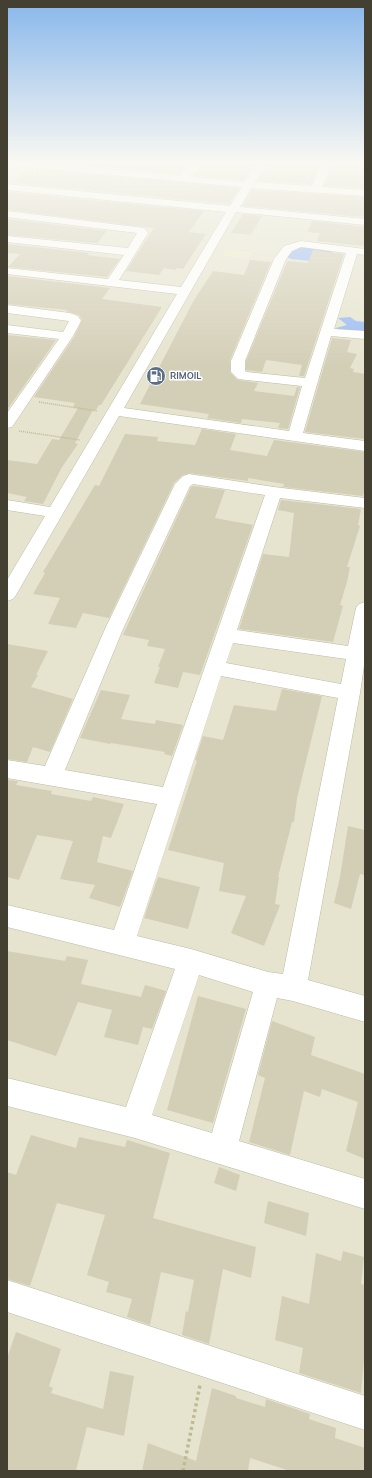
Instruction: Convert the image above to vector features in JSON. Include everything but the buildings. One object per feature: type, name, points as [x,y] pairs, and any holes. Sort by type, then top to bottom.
[{"type":"street","points":[[111,283],[143,233],[140,230]]},
{"type":"street","points":[[8,589],[115,413],[221,230]]},
{"type":"street","points":[[7,239],[131,252]]},
{"type":"street","points":[[295,436],[310,383],[327,332],[359,252],[301,244],[292,245],[286,249],[238,362],[238,372],[242,376],[310,383]]},
{"type":"street","points":[[7,271],[185,292]]},
{"type":"street","points":[[7,325],[13,310],[74,319],[76,321],[24,400],[11,427]]},
{"type":"street","points":[[7,329],[67,336]]},
{"type":"street","points":[[327,332],[365,335]]},
{"type":"street","points":[[115,413],[365,446]]},
{"type":"street","points":[[52,776],[114,629],[183,484],[189,479],[196,479],[274,492],[365,503]]},
{"type":"street","points":[[122,944],[169,797],[215,668],[274,492]]},
{"type":"street","points":[[7,506],[55,514]]},
{"type":"street","points":[[222,1151],[281,986],[350,693],[365,608]]},
{"type":"street","points":[[226,634],[356,654]]},
{"type":"street","points":[[215,668],[350,693]]},
{"type":"street","points":[[7,769],[169,797]]},
{"type":"street","points":[[7,916],[191,961],[365,1010]]},
{"type":"street","points":[[135,1124],[191,961]]},
{"type":"street","points":[[7,1092],[135,1124],[365,1194]]},
{"type":"street","points":[[7,1296],[365,1413]]},
{"type":"path","points":[[24,400],[115,413]]},
{"type":"path","points":[[11,427],[97,442]]},
{"type":"path","points":[[183,1471],[205,1361]]},
{"type":"shaded area","points":[[7,230],[365,230],[365,1471],[7,1471]]},
{"type":"shaded area","points":[[225,249],[252,252],[249,259],[222,256],[223,254],[229,254],[223,253]]},
{"type":"water","points":[[312,246],[333,253],[330,263],[291,259],[283,255],[294,247]]},
{"type":"water","points":[[350,317],[356,321],[365,322],[365,334],[339,331],[336,328],[347,325],[338,318]]},
{"type":"place","name":"RIMOIL","points":[[156,376]]}]
